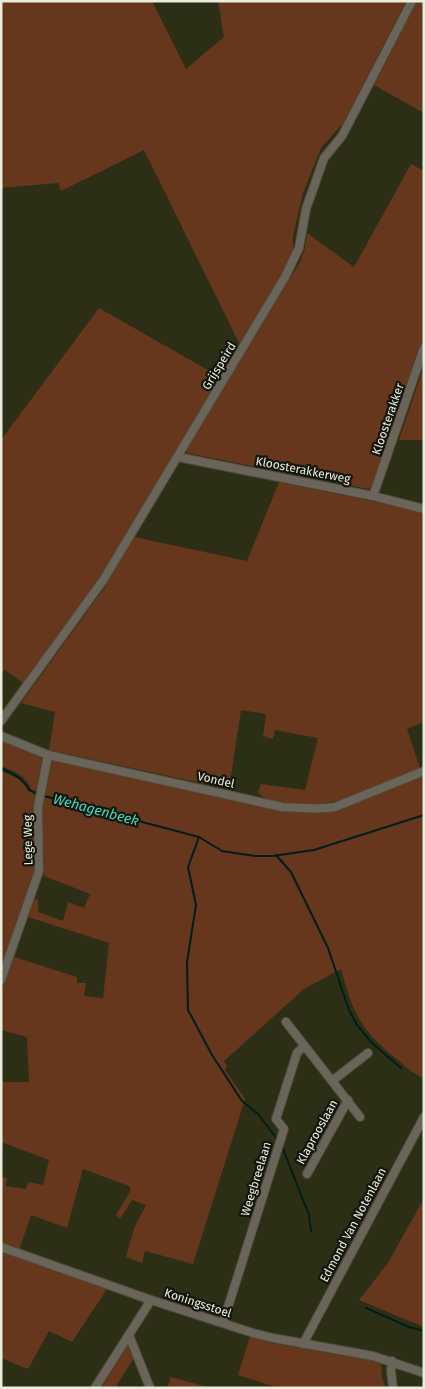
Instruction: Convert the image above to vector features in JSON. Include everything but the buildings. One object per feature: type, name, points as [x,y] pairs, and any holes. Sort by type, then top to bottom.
[{"type":"street","name":"Grijspeird","points":[[1,721],[104,579],[294,261],[299,248],[306,209],[324,158],[342,136],[412,1]]},
{"type":"street","name":"Kloosterakker","points":[[373,496],[424,348]]},
{"type":"street","name":"Kloosterakkerweg","points":[[178,457],[373,496],[424,509]]},
{"type":"street","name":"Vondel","points":[[1,736],[48,755],[282,806],[321,809],[334,807],[424,771]]},
{"type":"street","name":"Lege Weg","points":[[1,980],[40,871],[38,807],[48,755]]},
{"type":"street","name":"Klaprooslaan","points":[[286,1022],[360,1117]]},
{"type":"street","name":"Weegbreelaan","points":[[223,1323],[284,1129],[276,1120],[296,1053],[304,1046]]},
{"type":"street","name":"Klaprooslaan","points":[[332,1081],[368,1053]]},
{"type":"street","name":"Klaprooslaan","points":[[307,1174],[348,1100]]},
{"type":"street","name":"Edmond Van Notenlaan","points":[[303,1344],[424,1117]]},
{"type":"street","name":"Koningsstoel","points":[[1,1247],[151,1300],[273,1338],[356,1352],[392,1361],[424,1373]]},
{"type":"street","points":[[95,1388],[151,1300]]},
{"type":"street","points":[[129,1335],[150,1388]]},
{"type":"street","points":[[392,1361],[393,1388]]},
{"type":"shaded area","points":[[1,1],[152,1],[186,69],[224,37],[218,1],[406,1],[344,122],[321,148],[303,193],[293,236],[293,253],[240,345],[144,150],[61,191],[58,183],[1,188]]},
{"type":"shaded area","points":[[417,1],[424,1],[424,113],[374,85]]},
{"type":"shaded area","points":[[411,164],[424,171],[424,361],[417,360],[375,485],[368,489],[187,453],[187,447],[300,262],[305,248],[307,233],[354,267]]},
{"type":"shaded area","points":[[99,308],[220,377],[102,574],[26,685],[5,670],[1,673],[1,440]]},
{"type":"shaded area","points":[[424,366],[424,440],[399,440]]},
{"type":"shaded area","points":[[279,482],[424,512],[424,722],[407,729],[420,768],[369,790],[336,801],[301,804],[268,800],[258,792],[261,784],[305,790],[318,738],[275,730],[273,739],[263,736],[266,714],[241,710],[229,789],[49,750],[55,712],[21,703],[105,587],[134,537],[247,561]]},
{"type":"shaded area","points":[[1,740],[40,755],[43,763],[36,791],[32,790],[27,781],[20,775],[1,766]]},
{"type":"shaded area","points":[[51,758],[308,812],[338,809],[382,793],[424,774],[424,1078],[405,1066],[367,1031],[355,1010],[341,969],[304,989],[224,1061],[227,1067],[225,1070],[245,1099],[193,1264],[145,1251],[142,1263],[126,1257],[134,1228],[146,1205],[132,1200],[120,1219],[116,1215],[131,1190],[129,1186],[83,1169],[67,1228],[31,1215],[19,1250],[1,1243],[1,1177],[7,1178],[6,1186],[26,1189],[28,1182],[43,1185],[49,1160],[1,1142],[1,1082],[29,1082],[27,1037],[1,1030],[1,991],[14,957],[77,977],[77,983],[86,983],[84,996],[103,998],[109,943],[28,917],[32,902],[38,898],[38,912],[63,921],[68,902],[84,908],[90,894],[44,876],[42,797]]},
{"type":"shaded area","points":[[1,771],[21,780],[35,796],[36,862],[34,877],[1,970]]},
{"type":"shaded area","points":[[424,1198],[424,1327],[359,1300],[388,1263]]},
{"type":"shaded area","points":[[1,1250],[107,1289],[72,1342],[49,1331],[28,1369],[1,1358]]},
{"type":"shaded area","points":[[250,1336],[271,1343],[381,1362],[382,1378],[386,1388],[279,1388],[238,1375]]},
{"type":"shaded area","points":[[130,1342],[135,1356],[115,1388],[101,1388]]},
{"type":"shaded area","points":[[171,1377],[211,1388],[167,1388]]},
{"type":"waterway","name":"Wehagenbeek","points":[[1,768],[14,774],[21,779],[29,790],[39,794]]},
{"type":"waterway","points":[[44,796],[199,837],[222,851],[255,856],[273,856],[314,850],[424,815]]},
{"type":"waterway","points":[[199,837],[188,867],[196,905],[187,962],[188,1010],[212,1055],[242,1101],[258,1114],[277,1139]]},
{"type":"waterway","points":[[276,855],[291,872],[328,948],[349,1010],[357,1025],[372,1043],[401,1068]]},
{"type":"waterway","points":[[283,1149],[309,1215],[311,1231]]},
{"type":"waterway","points":[[366,1308],[409,1327],[424,1331]]}]
